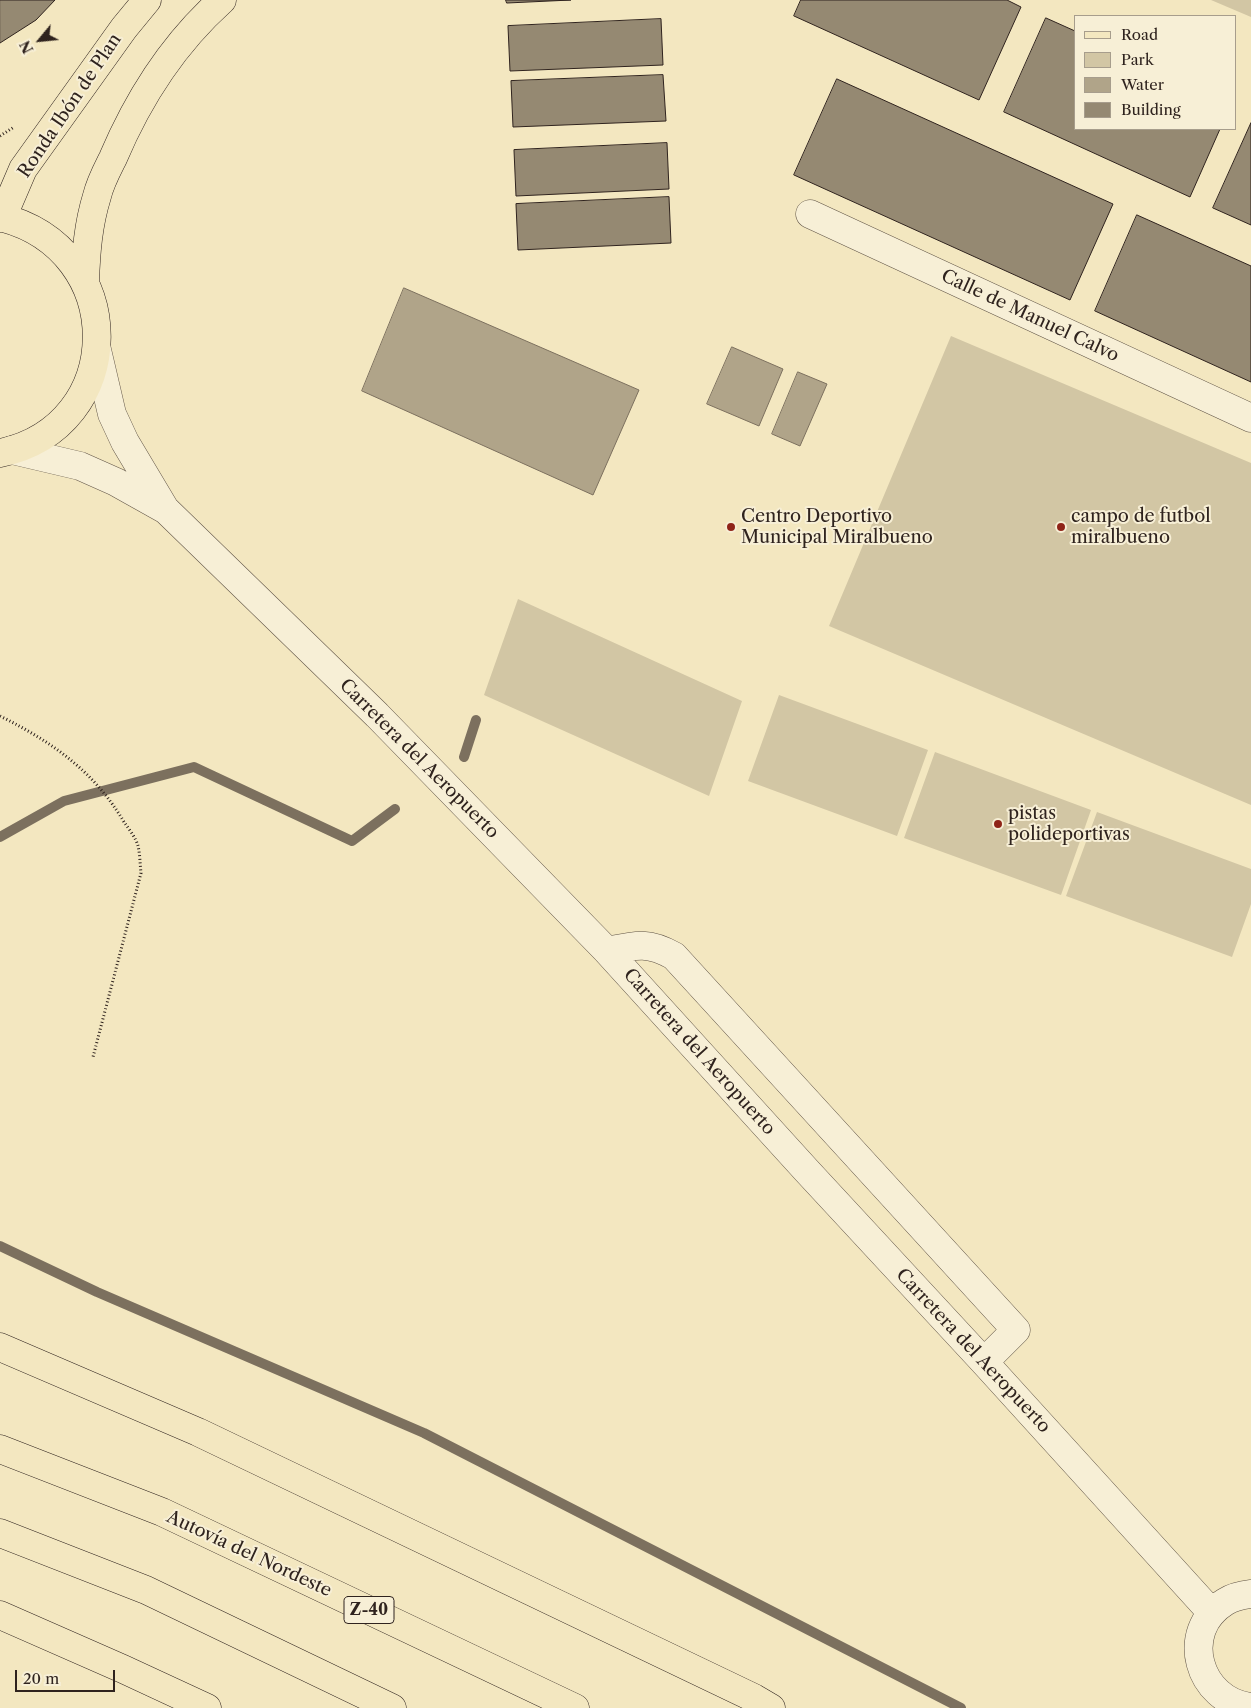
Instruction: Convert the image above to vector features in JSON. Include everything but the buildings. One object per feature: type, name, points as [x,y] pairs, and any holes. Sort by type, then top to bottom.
[{"type":"main road","name":"Ronda Ibón de Plan","points":[[1,218],[23,169],[124,28],[147,0]]},
{"type":"main road","points":[[85,282],[87,238],[97,195],[120,140],[156,75],[204,16],[222,0]]},
{"type":"main road","name":"Carretera del Aeropuerto","points":[[1,218],[28,226],[51,240],[70,260],[85,282],[92,298],[97,332],[97,350],[90,377],[78,402],[60,423],[38,439],[6,452]]},
{"type":"main road","points":[[0,1347],[198,1432],[771,1708]]},
{"type":"main road","name":"Autovía del Nordeste","points":[[0,1449],[162,1512],[575,1708]]},
{"type":"main road","points":[[0,1534],[146,1590],[392,1708]]},
{"type":"main road","points":[[0,1615],[207,1708]]},
{"type":"street","name":"Calle de Manuel Calvo","points":[[810,214],[1251,418]]},
{"type":"street","name":"Carretera del Aeropuerto","points":[[97,350],[112,414],[125,442],[166,510],[403,741],[607,951],[1212,1614]]},
{"type":"street","name":"Carretera del Aeropuerto","points":[[6,452],[80,466],[116,482],[166,510]]},
{"type":"street","points":[[607,951],[646,945],[661,948],[674,956],[1016,1330],[984,1362]]},
{"type":"street","points":[[1251,1594],[1227,1601],[1212,1614],[1200,1637],[1199,1651],[1200,1666],[1216,1692],[1228,1701],[1251,1708]]},
{"type":"path","points":[[0,716],[33,733],[61,752],[90,776],[113,803],[138,844],[141,872],[93,1057]]},
{"type":"green space","points":[[1211,0],[1251,0],[1251,17]]},
{"type":"green space","points":[[951,336],[1251,463],[1251,805],[829,626]]},
{"type":"green space","points":[[518,599],[742,701],[709,796],[484,695]]},
{"type":"green space","points":[[779,695],[928,750],[897,836],[748,781]]},
{"type":"green space","name":"pistas polideportivas","points":[[935,752],[1091,810],[1061,895],[904,838]]},
{"type":"green space","points":[[1097,812],[1251,869],[1251,904],[1232,957],[1066,896]]},
{"type":"water","points":[[404,288],[639,390],[593,495],[362,391]]},
{"type":"water","points":[[732,347],[783,369],[759,426],[707,404]]},
{"type":"water","points":[[798,372],[827,384],[800,446],[772,434]]},
{"type":"waterway","points":[[464,757],[476,720]]},
{"type":"waterway","points":[[0,837],[64,801],[194,767],[352,841],[395,809]]},
{"type":"waterway","points":[[0,1246],[97,1292],[424,1433],[961,1708]]},
{"type":"place","name":"Centro Deportivo Municipal Miralbueno","points":[[731,527]]},
{"type":"place","name":"campo de futbol miralbueno","points":[[1061,527]]},
{"type":"place","name":"pistas polideportivas","points":[[998,824]]}]
